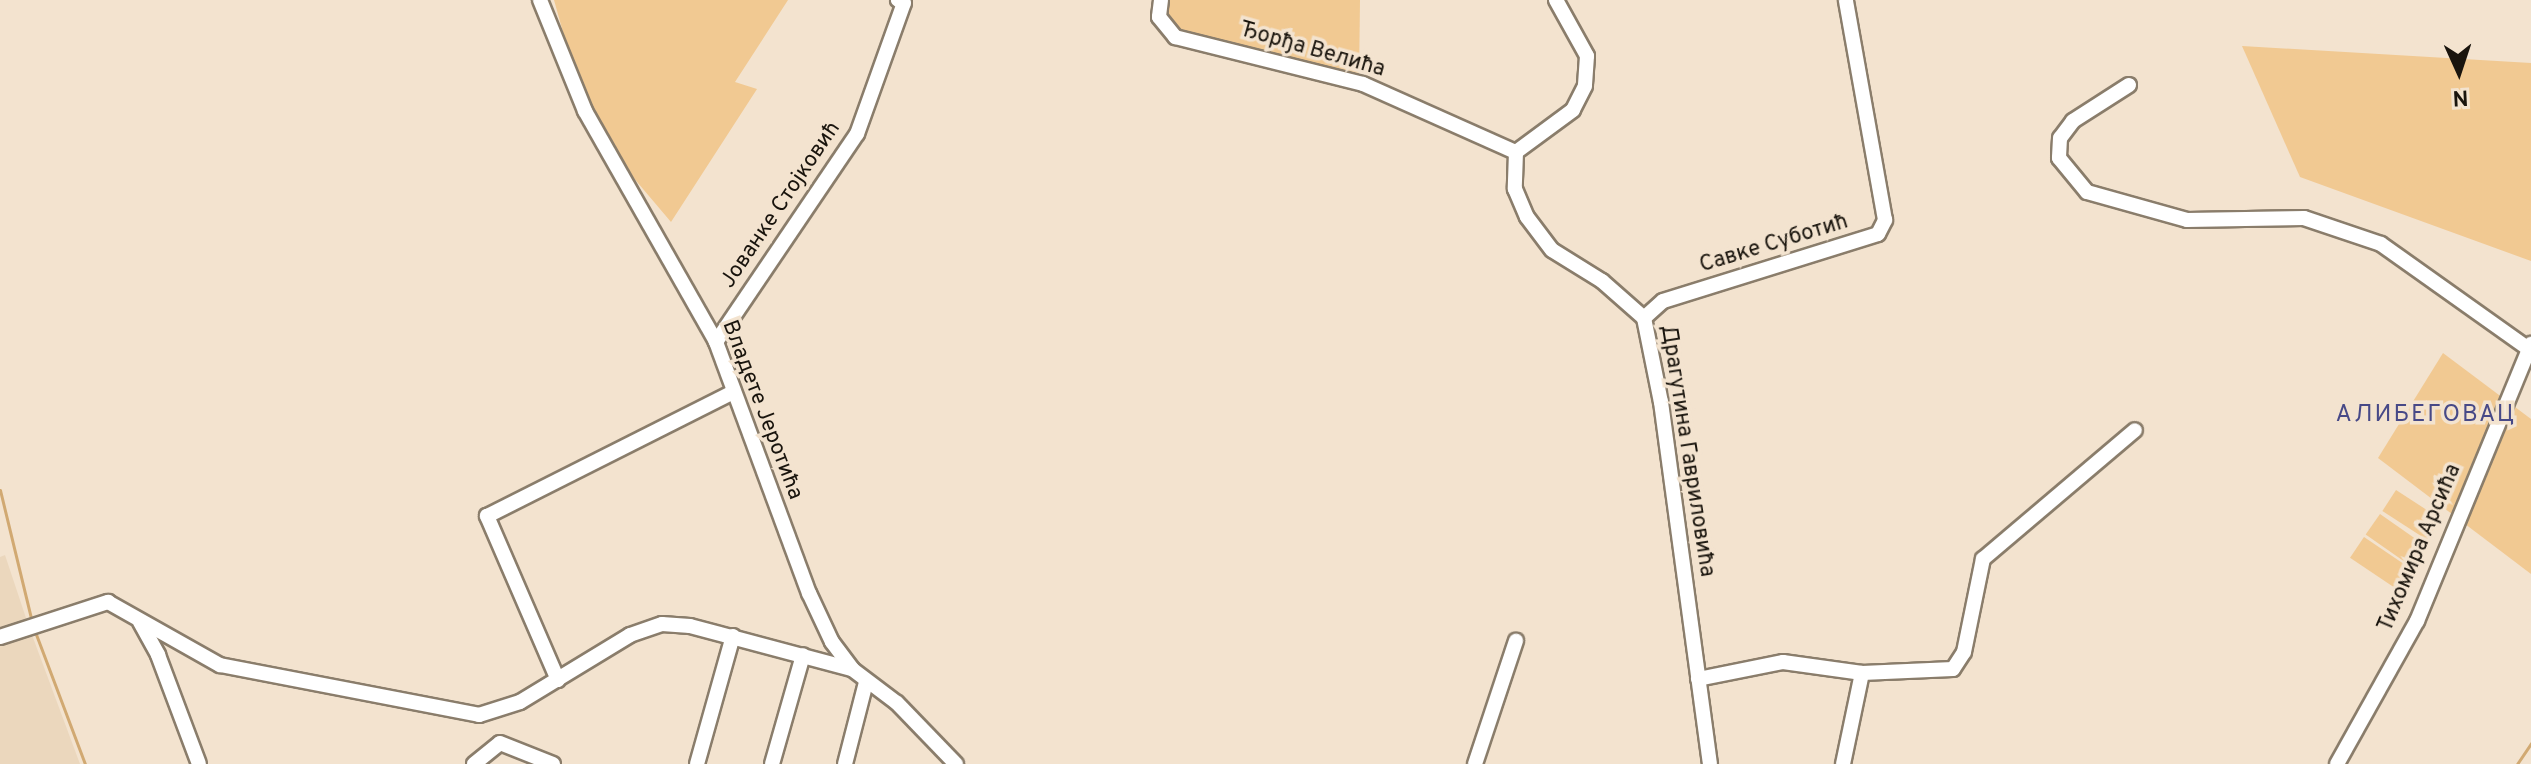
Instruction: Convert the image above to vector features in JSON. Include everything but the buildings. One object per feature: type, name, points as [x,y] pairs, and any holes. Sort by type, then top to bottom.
[{"type":"street","name":"Владете Јеротића","points":[[540,0],[585,111],[716,342],[809,593],[832,642],[852,669],[897,703],[956,764]]},
{"type":"street","name":"Јованке Стојковић","points":[[716,342],[857,134],[904,3],[898,0]]},
{"type":"street","name":"Ђорђа Велића","points":[[1161,0],[1159,17],[1175,37],[1363,84],[1516,152]]},
{"type":"street","points":[[1516,152],[1573,110],[1585,86],[1587,56],[1556,0]]},
{"type":"street","name":"Савке Суботић","points":[[1644,318],[1663,301],[1878,234],[1885,220],[1846,0]]},
{"type":"street","points":[[2129,85],[2073,121],[2060,138],[2059,158],[2087,192],[2187,220],[2304,218],[2381,244],[2530,346]]},
{"type":"street","name":"Драгутина Гавриловића","points":[[1516,152],[1515,189],[1527,217],[1552,250],[1602,281],[1644,318],[1661,402],[1710,764]]},
{"type":"street","name":"Тихомира Арсића","points":[[2337,764],[2417,621],[2530,346]]},
{"type":"street","points":[[558,680],[487,516],[734,392]]},
{"type":"street","points":[[1698,679],[1783,662],[1862,673],[1953,669],[1964,652],[1983,559],[2135,430]]},
{"type":"street","points":[[0,637],[102,602],[114,603],[188,651],[246,673],[462,713],[506,709],[630,635],[662,624],[733,636],[852,669]]},
{"type":"street","points":[[138,618],[158,655],[199,764]]},
{"type":"street","points":[[697,764],[733,636]]},
{"type":"street","points":[[1475,764],[1516,641]]},
{"type":"street","points":[[772,764],[803,655]]},
{"type":"street","points":[[1843,764],[1862,673]]},
{"type":"street","points":[[845,764],[866,682]]},
{"type":"street","points":[[474,764],[500,743],[553,764]]},
{"type":"shaded area","points":[[554,0],[788,0],[735,82],[757,89],[671,222],[610,150],[570,57]]},
{"type":"shaded area","points":[[1161,0],[1360,0],[1359,80],[1158,32]]},
{"type":"shaded area","points":[[2242,46],[2531,63],[2531,261],[2300,177]]},
{"type":"shaded area","points":[[2443,353],[2531,419],[2531,574],[2378,458]]},
{"type":"shaded area","points":[[2396,490],[2440,519],[2427,540],[2382,511]]},
{"type":"shaded area","points":[[2380,514],[2423,544],[2408,564],[2366,534]]},
{"type":"shaded area","points":[[2364,537],[2408,567],[2394,587],[2350,558]]},
{"type":"shaded area","points":[[5,555],[28,624],[0,633],[0,557]]},
{"type":"shaded area","points":[[32,635],[80,764],[0,764],[0,643]]},
{"type":"waterway","points":[[0,490],[32,622]]},
{"type":"waterway","points":[[34,629],[85,764]]},
{"type":"waterway","points":[[2517,764],[2531,743]]},
{"type":"district","name":"АЛИБЕГОВАЦ","points":[[2426,416]]}]
